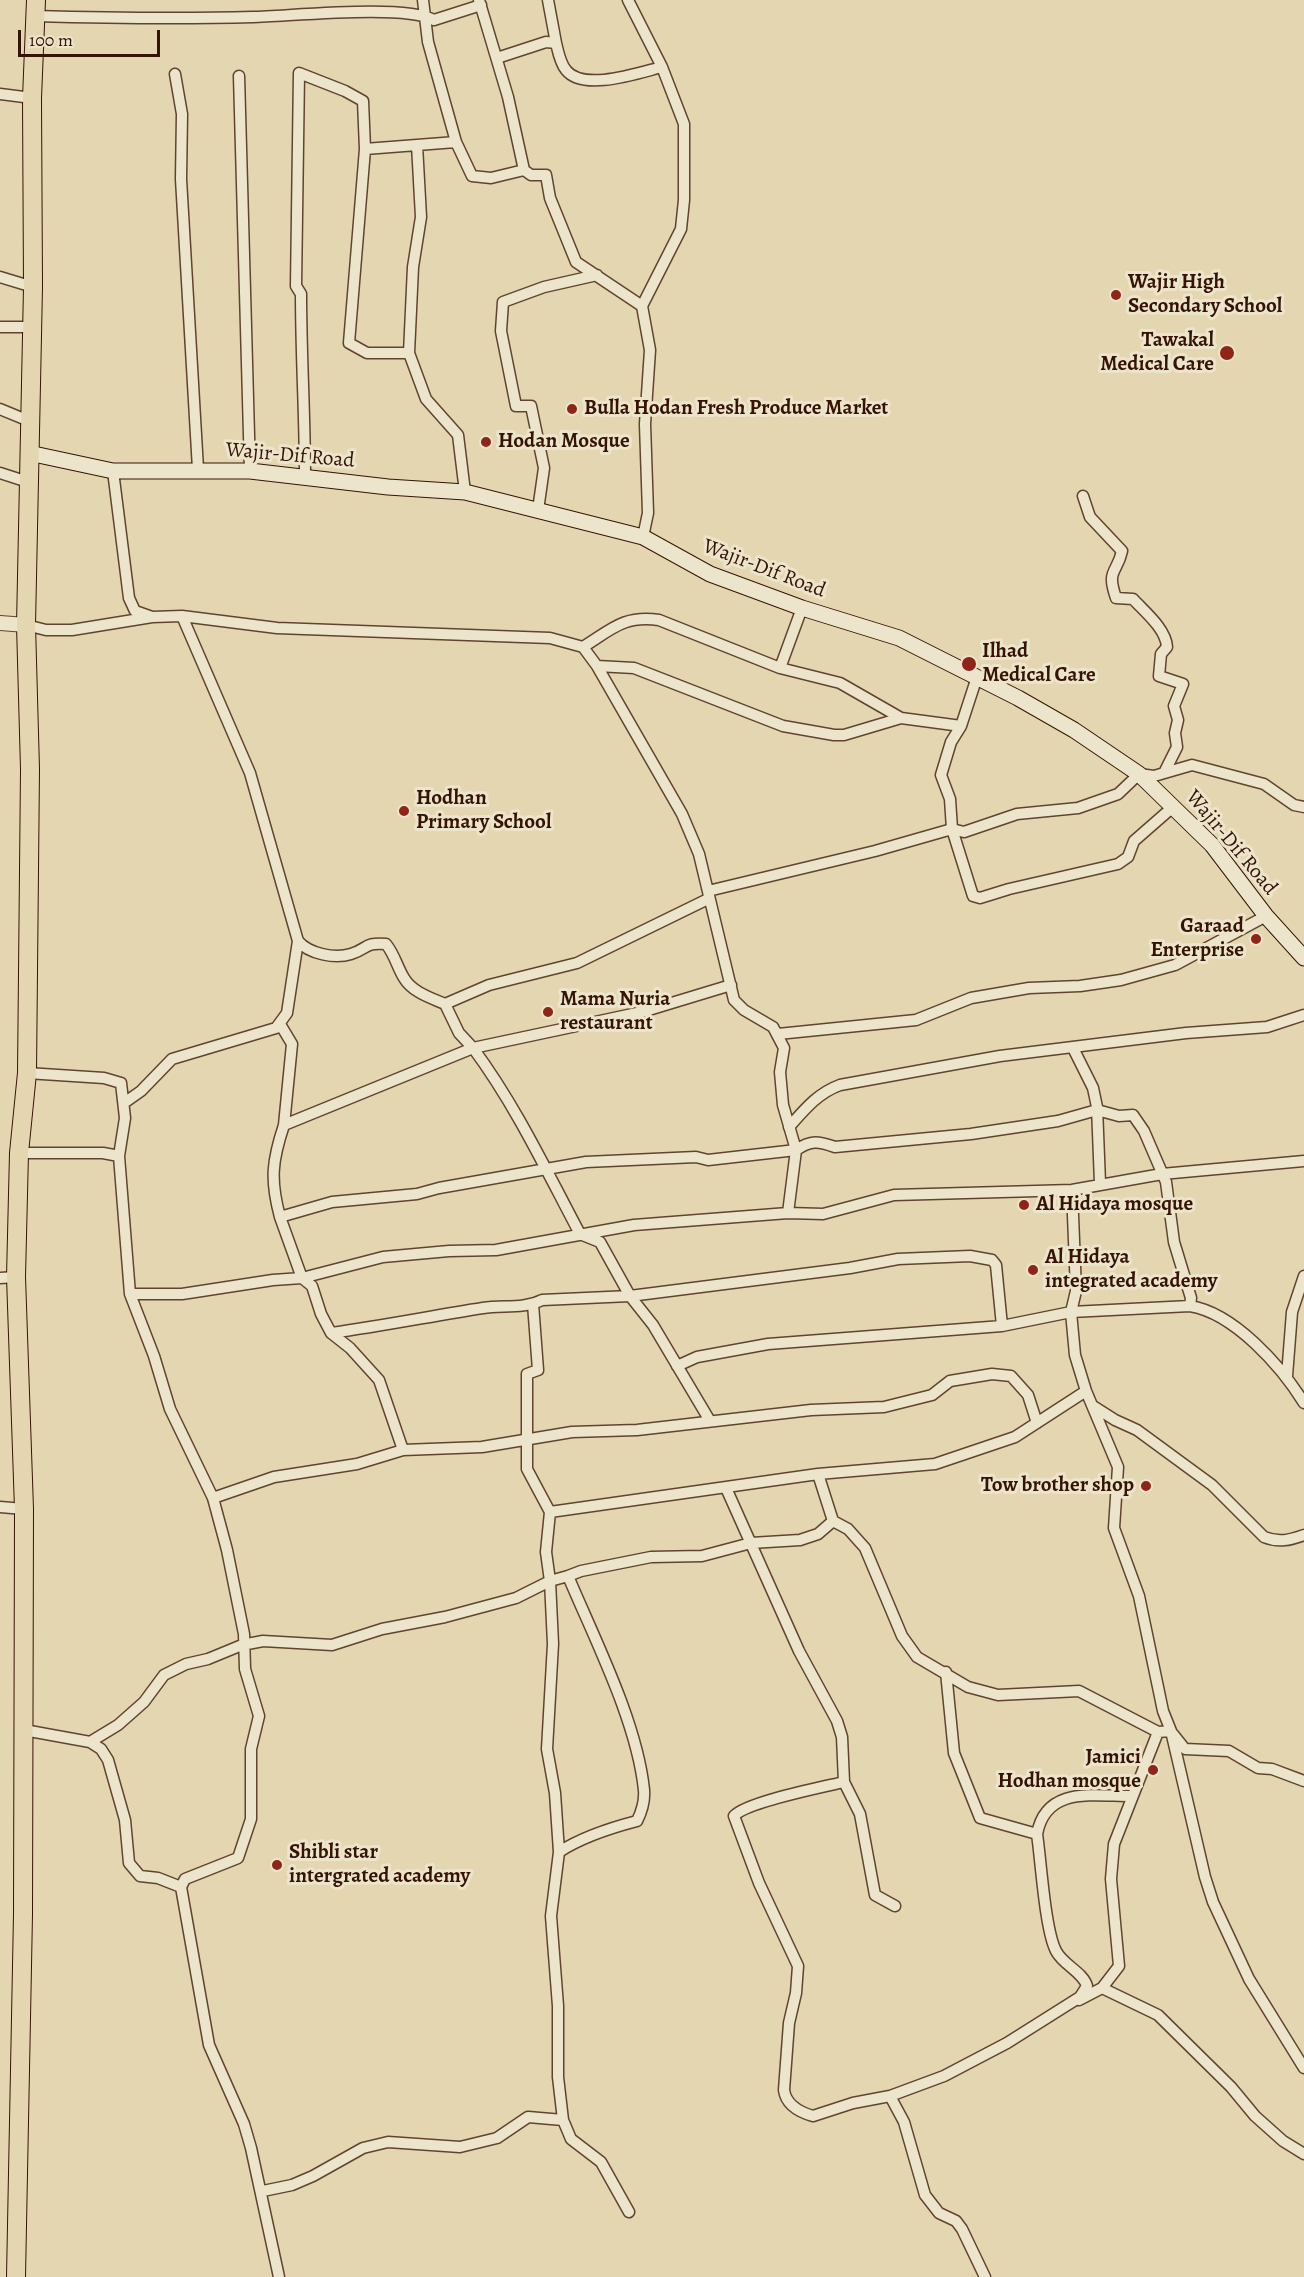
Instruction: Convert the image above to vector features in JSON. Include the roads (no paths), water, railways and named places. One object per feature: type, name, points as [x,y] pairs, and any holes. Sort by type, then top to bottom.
[{"type":"highway","points":[[15,2277],[23,1914],[24,1509],[8,1278],[27,1074],[30,769],[26,624],[33,287],[32,98],[35,8]]},
{"type":"main road","name":"Wajir-Dif Road","points":[[29,453],[113,471],[198,469],[250,471],[465,492],[643,537],[710,574],[802,608],[899,638],[1074,730],[1139,774],[1212,845],[1266,916],[1304,958]]},
{"type":"street","points":[[423,0],[428,42],[456,142],[472,176],[491,178],[524,170]]},
{"type":"street","points":[[548,0],[555,43],[565,69],[583,80],[607,80],[662,67]]},
{"type":"street","points":[[628,0],[662,67],[684,124],[684,200],[676,242],[642,306],[650,350],[645,424],[648,513],[643,537]]},
{"type":"street","points":[[35,8],[124,19],[378,13],[425,15],[434,20],[480,3],[497,58],[524,170],[531,175],[546,175],[550,198],[576,262],[642,306]]},
{"type":"street","points":[[497,58],[546,42],[555,43]]},
{"type":"street","points":[[305,477],[305,417],[300,368],[301,294],[296,286],[299,73],[345,91],[363,101],[365,149],[349,343],[367,353],[410,353]]},
{"type":"street","points":[[175,74],[182,114],[181,179],[198,469]]},
{"type":"street","points":[[239,76],[250,471]]},
{"type":"street","points":[[0,94],[32,98]]},
{"type":"street","points":[[365,149],[456,142]]},
{"type":"street","points":[[417,145],[421,217],[413,267],[410,353],[426,399],[458,435],[465,492]]},
{"type":"street","points":[[538,510],[544,468],[531,406],[516,406],[501,331],[503,302],[544,286],[597,275]]},
{"type":"street","points":[[0,278],[33,287]]},
{"type":"street","points":[[0,327],[31,327]]},
{"type":"street","points":[[0,409],[29,422]]},
{"type":"street","points":[[113,471],[129,598],[135,610],[152,617]]},
{"type":"street","points":[[0,473],[28,482]]},
{"type":"street","points":[[1083,495],[1090,517],[1122,551],[1113,569],[1111,584],[1116,598],[1132,599],[1156,624],[1167,639],[1167,647],[1161,654],[1159,676],[1183,684],[1174,706],[1178,720],[1175,733],[1176,747],[1165,771]]},
{"type":"street","points":[[780,668],[802,608]]},
{"type":"street","points":[[124,1103],[141,1091],[172,1059],[269,1031],[280,1024],[287,1013],[298,941],[250,773],[182,616]]},
{"type":"street","points":[[0,623],[26,624],[46,630],[72,630],[152,617],[182,616],[277,628],[550,638],[583,647],[597,666],[682,814],[699,854],[734,1000],[744,1010],[768,1023],[778,1034],[784,1048],[780,1072],[783,1105],[796,1150],[789,1213]]},
{"type":"street","points":[[583,647],[626,621],[639,617],[659,620],[780,668],[840,683],[901,718],[961,726]]},
{"type":"street","points":[[597,666],[634,668],[783,726],[834,735],[844,735],[901,718]]},
{"type":"street","points":[[976,677],[961,726],[951,742],[941,774],[950,799],[952,829],[974,896],[980,898],[1009,889],[1118,864],[1128,857],[1134,841],[1174,806]]},
{"type":"street","points":[[445,1004],[489,985],[577,963],[708,895],[952,829],[964,832],[1017,814],[1078,808],[1118,794],[1139,774],[1154,776],[1192,765],[1264,784],[1294,805],[1304,807]]},
{"type":"street","points":[[778,1034],[916,1020],[971,998],[1029,988],[1080,986],[1121,980],[1174,965],[1266,916]]},
{"type":"street","points":[[298,941],[309,950],[334,956],[353,954],[372,943],[386,944],[395,955],[405,980],[425,995],[445,1004],[459,1033],[501,1085],[527,1128],[580,1234],[600,1242],[630,1296],[653,1325],[710,1421]]},
{"type":"street","points":[[284,1125],[473,1048],[642,1012],[731,985]]},
{"type":"street","points":[[789,1127],[812,1101],[825,1091],[840,1085],[1000,1056],[1186,1033],[1267,1027],[1304,1016]]},
{"type":"street","points":[[280,1024],[292,1044],[284,1125],[274,1153],[272,1171],[273,1189],[280,1217],[302,1278],[312,1286],[321,1314],[331,1333],[350,1348],[379,1380],[403,1450]]},
{"type":"street","points":[[1073,1048],[1093,1088],[1097,1110],[1100,1183]]},
{"type":"street","points":[[27,1074],[104,1078],[121,1083],[125,1119],[119,1156],[130,1294],[154,1356],[170,1409],[213,1498],[232,1575],[244,1634],[242,1645],[245,1669],[259,1716],[251,1749],[251,1819],[238,1858],[185,1879],[181,1887],[209,2045],[244,2124],[262,2191],[279,2277]]},
{"type":"street","points":[[280,1217],[332,1203],[417,1194],[439,1188],[586,1162],[696,1157],[708,1160],[796,1150],[808,1142],[819,1141],[835,1147],[971,1134],[1058,1122],[1097,1110],[1119,1116],[1133,1115],[1143,1131],[1166,1182],[1174,1242],[1191,1298],[1190,1306]]},
{"type":"street","points":[[19,1153],[103,1153],[119,1156]]},
{"type":"street","points":[[130,1294],[182,1294],[273,1280],[302,1278],[383,1257],[449,1251],[496,1250],[634,1225],[789,1213],[823,1214],[894,1195],[1072,1190],[1100,1183],[1161,1174],[1304,1161]]},
{"type":"street","points":[[1072,1190],[1076,1291],[1071,1312],[1075,1355],[1086,1391],[1118,1467],[1114,1528],[1139,1596],[1163,1711],[1171,1731],[1204,1877],[1213,1902],[1249,1978],[1304,2068]]},
{"type":"street","points":[[331,1333],[485,1307],[532,1304],[542,1300],[630,1296],[850,1268],[898,1259],[970,1256],[992,1260],[996,1265],[1002,1326]]},
{"type":"street","points":[[1287,1376],[1292,1312],[1304,1276]]},
{"type":"street","points":[[532,1304],[538,1370],[527,1374],[526,1469],[550,1512],[546,1552],[553,1644],[547,1749],[555,1793],[559,1852],[551,1916],[558,2006],[558,2077],[563,2120],[570,2139],[601,2162],[629,2212]]},
{"type":"street","points":[[677,1366],[697,1357],[768,1344],[1002,1326],[1071,1312],[1190,1306],[1202,1308],[1235,1326],[1287,1376],[1304,1403]]},
{"type":"street","points":[[213,1498],[274,1477],[357,1464],[403,1450],[482,1447],[572,1432],[637,1430],[811,1410],[884,1407],[932,1395],[950,1381],[992,1374],[1011,1376],[1028,1395],[1036,1423]]},
{"type":"street","points":[[550,1512],[818,1474],[935,1464],[1015,1437],[1086,1391]]},
{"type":"street","points":[[1092,1406],[1137,1430],[1203,1478],[1264,1537],[1289,1540],[1304,1535]]},
{"type":"street","points":[[818,1474],[833,1521],[848,1529],[865,1548],[910,1650],[968,1688],[998,1695],[1079,1691],[1158,1732],[1171,1731]]},
{"type":"street","points":[[726,1488],[799,1651],[837,1721],[842,1737],[844,1782],[860,1814],[875,1895],[895,1906]]},
{"type":"street","points":[[0,1507],[24,1509]]},
{"type":"street","points":[[90,1742],[118,1725],[144,1702],[164,1675],[242,1645],[263,1641],[332,1645],[382,1629],[444,1617],[516,1598],[550,1581],[581,1571],[651,1557],[702,1556],[751,1543],[800,1540],[819,1534],[833,1521]]},
{"type":"street","points":[[559,1852],[571,1844],[637,1821],[643,1807],[644,1790],[625,1715],[568,1576]]},
{"type":"street","points":[[946,1672],[954,1753],[980,1818],[1037,1834]]},
{"type":"street","points":[[24,1730],[90,1742],[101,1749],[108,1760],[125,1820],[129,1863],[140,1876],[158,1878],[181,1887]]},
{"type":"street","points":[[1171,1731],[1185,1749],[1230,1751],[1258,1768],[1272,1769],[1304,1781]]},
{"type":"street","points":[[1044,2018],[1102,1988],[1119,1966],[1110,1879],[1114,1844],[1158,1732]]},
{"type":"street","points":[[844,1782],[793,1793],[742,1810],[735,1814],[734,1820],[769,1907],[798,1966],[796,1993],[789,2023],[785,2097],[792,2106],[813,2116],[853,2103],[890,2096],[944,2076],[1007,2043],[1080,1997],[1086,1986],[1085,1981],[1063,1962],[1052,1941],[1037,1834],[1040,1822],[1048,1809],[1070,1797],[1131,1796]]},
{"type":"street","points":[[1102,1988],[1158,2015],[1231,2087],[1255,2116],[1283,2141],[1304,2154]]},
{"type":"street","points":[[890,2096],[904,2122],[926,2195],[939,2213],[956,2221],[962,2229],[986,2277]]},
{"type":"street","points":[[262,2191],[292,2185],[363,2148],[388,2142],[460,2147],[497,2138],[528,2118],[563,2120]]},
{"type":"place","name":"Wajir High Secondary School","points":[[1116,295]]},
{"type":"place","name":"Tawakal Medical Care","points":[[1227,353]]},
{"type":"place","name":"Bulla Hodan Fresh Produce Market","points":[[572,409]]},
{"type":"place","name":"Hodan Mosque","points":[[486,442]]},
{"type":"place","name":"Ilhad Medical Care","points":[[969,664]]},
{"type":"place","name":"Hodhan Primary School","points":[[404,811]]},
{"type":"place","name":"Garaad Enterprise","points":[[1256,939]]},
{"type":"place","name":"Mama Nuria restaurant","points":[[548,1012]]},
{"type":"place","name":"Al Hidaya mosque","points":[[1024,1205]]},
{"type":"place","name":"Al Hidaya integrated academy","points":[[1033,1270]]},
{"type":"place","name":"Tow brother shop","points":[[1146,1486]]},
{"type":"place","name":"Jamici Hodhan mosque","points":[[1153,1770]]},
{"type":"place","name":"Shibli star intergrated academy","points":[[277,1865]]}]
